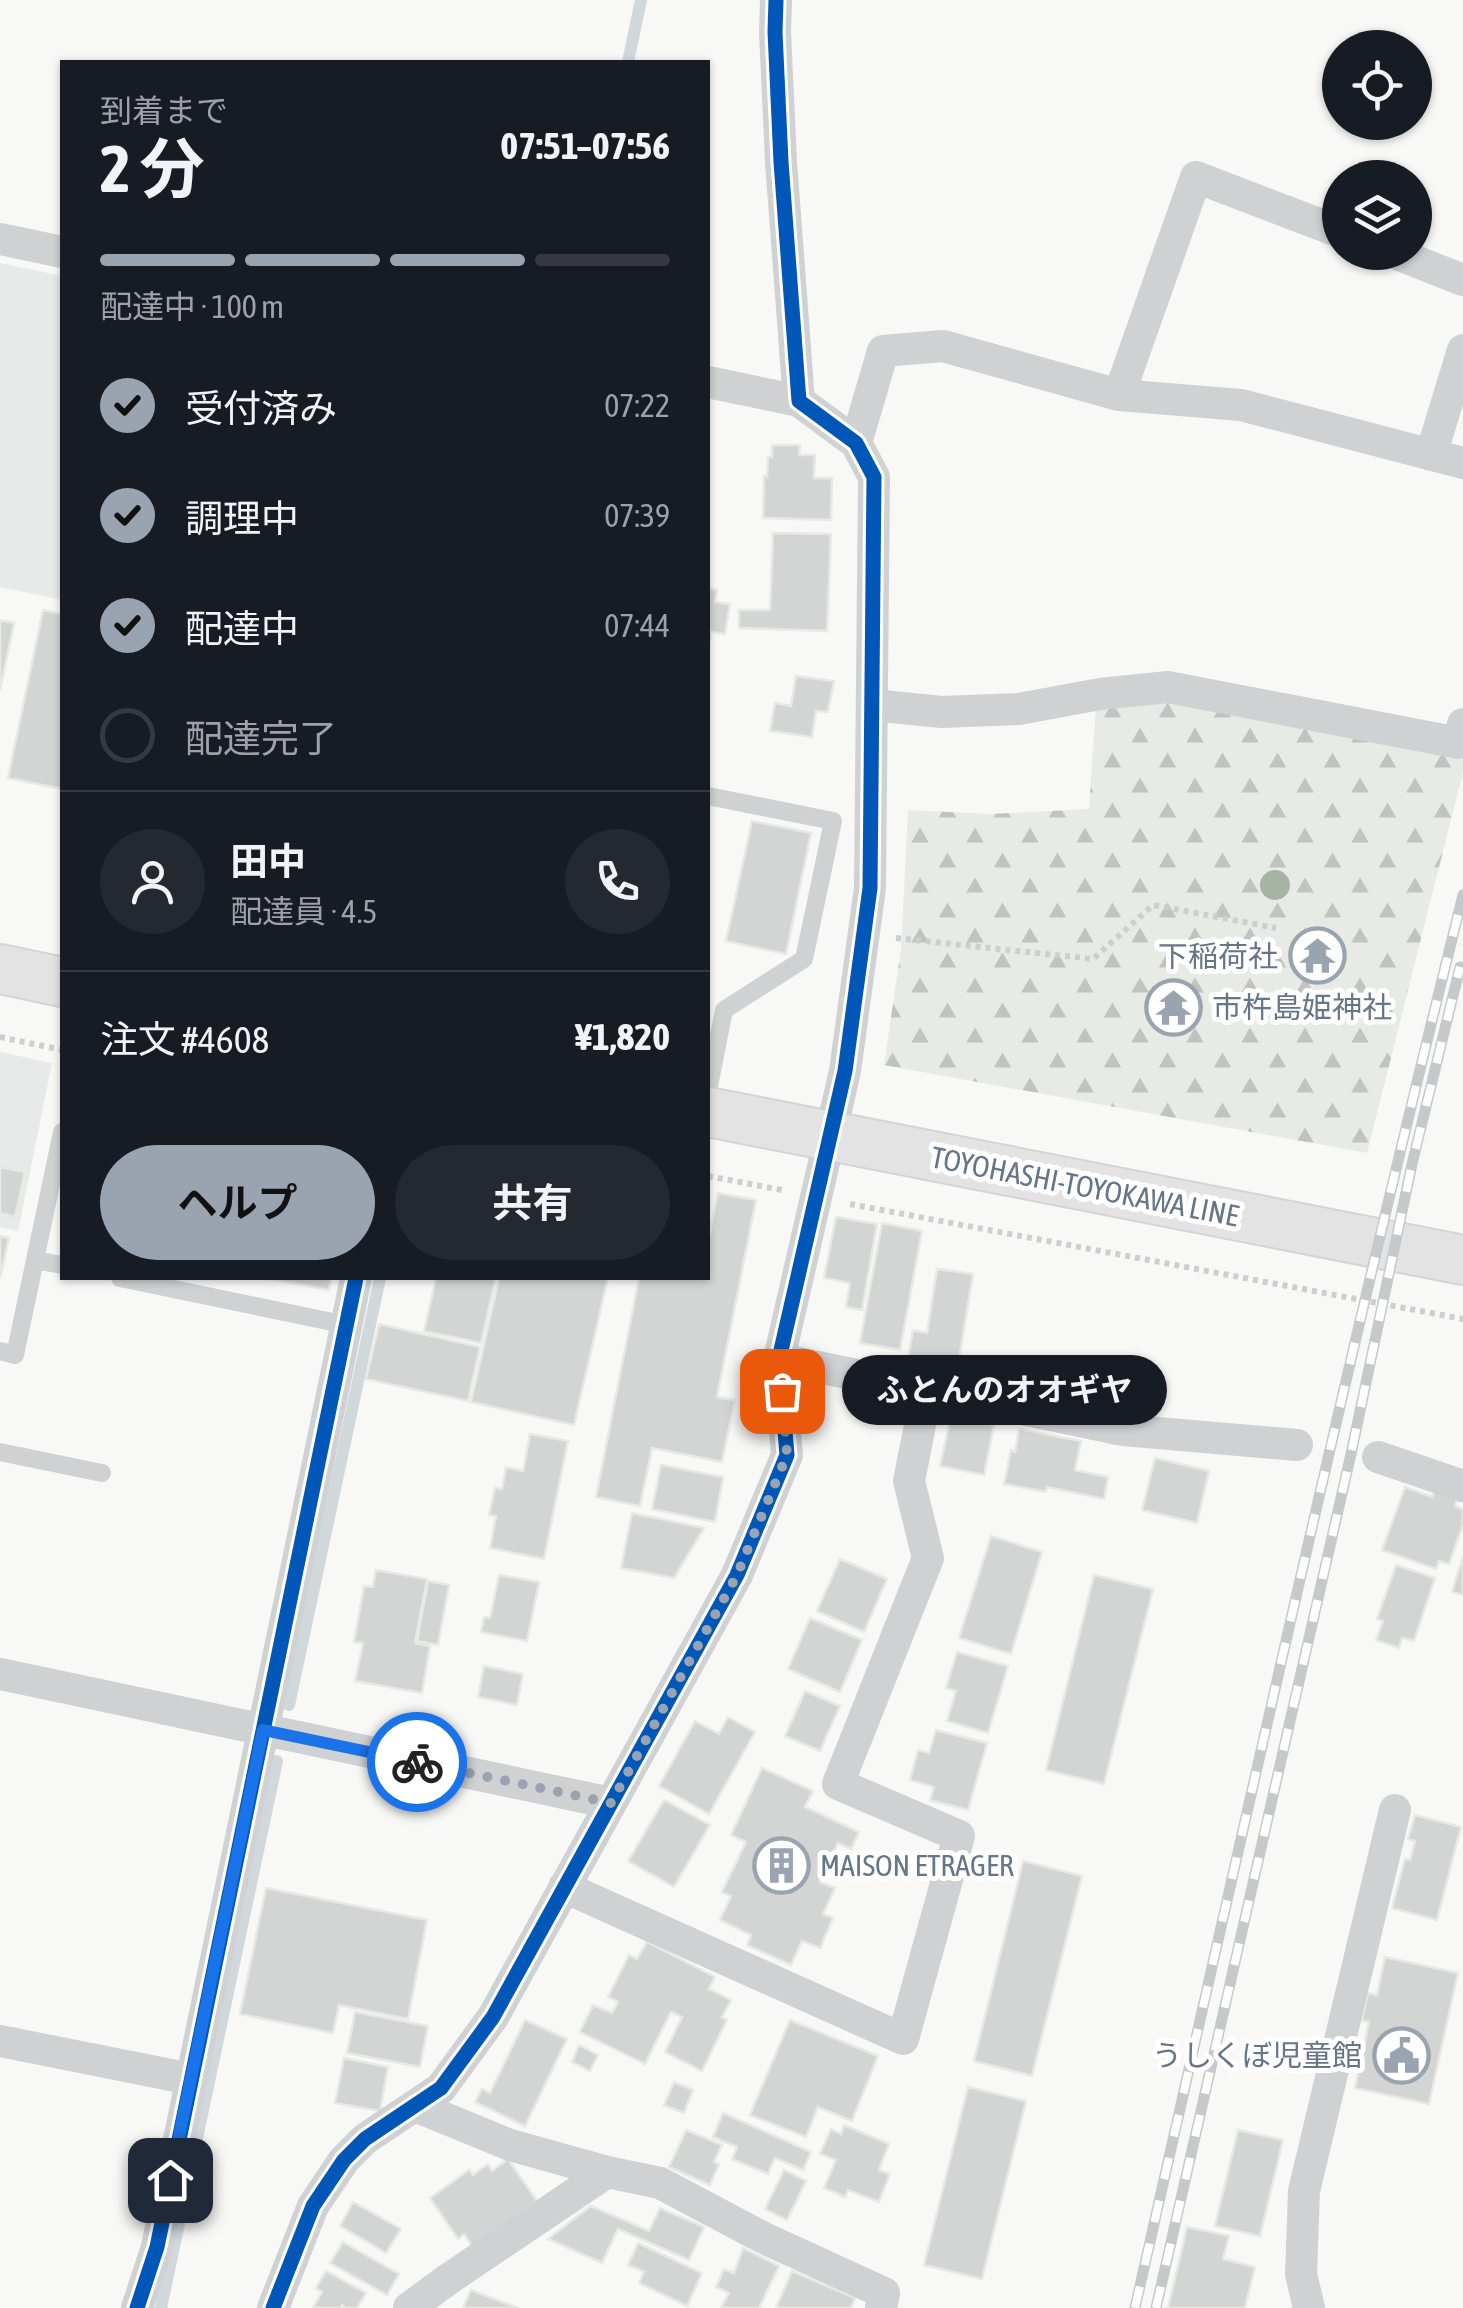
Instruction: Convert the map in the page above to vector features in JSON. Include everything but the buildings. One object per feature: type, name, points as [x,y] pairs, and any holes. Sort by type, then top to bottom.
[{"type":"main road","points":[[0,969],[60,982]]},
{"type":"main road","name":"TOYOHASHI-TOYOKAWA LINE","points":[[710,1112],[1463,1260]]},
{"type":"street","points":[[776,0],[781,162],[799,401]]},
{"type":"street","points":[[1119,396],[1196,177],[1322,225]]},
{"type":"street","points":[[0,239],[60,252]]},
{"type":"street","points":[[1432,268],[1463,280]]},
{"type":"street","points":[[856,443],[883,351],[942,346],[1119,396],[1240,405],[1447,459],[1463,350]]},
{"type":"street","points":[[273,2308],[314,2206],[344,2160],[365,2138],[441,2088],[493,2017],[737,1575],[787,1455],[780,1358],[846,1071],[870,888],[874,477],[856,443],[799,401],[710,382]]},
{"type":"street","points":[[872,705],[942,712],[1019,709],[1100,694],[1168,687],[1458,743],[1463,724]]},
{"type":"street","points":[[137,2308],[156,2247],[356,1280]]},
{"type":"street","points":[[780,1358],[1122,1430],[1298,1445]]},
{"type":"street","points":[[564,1887],[904,2039],[958,1836],[838,1784],[928,1558],[910,1480],[926,1390]]},
{"type":"street","points":[[1378,1457],[1463,1486]]},
{"type":"street","points":[[0,1674],[611,1803]]},
{"type":"street","points":[[1309,2308],[1301,2274],[1304,2191],[1394,1810]]},
{"type":"street","points":[[0,2041],[191,2079]]},
{"type":"street","points":[[415,2106],[510,2145],[660,2184],[884,2294],[880,2308]]},
{"type":"street","points":[[409,2308],[607,2172]]},
{"type":"lane","points":[[710,796],[833,822],[804,959],[724,1010],[710,1081]]},
{"type":"lane","points":[[0,1351],[15,1354],[60,1142]]},
{"type":"lane","points":[[36,1260],[60,1266]]},
{"type":"lane","points":[[130,1280],[347,1324]]},
{"type":"lane","points":[[0,1452],[102,1473]]},
{"type":"path","points":[[890,937],[1093,959],[1153,905],[1276,928]]},
{"type":"path","points":[[0,1037],[60,1050]]},
{"type":"path","points":[[710,1176],[788,1192]]},
{"type":"path","points":[[846,1203],[1463,1319]]},
{"type":"shaded area","points":[[0,263],[60,276],[60,600],[0,587]]},
{"type":"shaded area","points":[[0,1052],[52,1063],[18,1231],[0,1227]]},
{"type":"green space","points":[[1169,702],[1463,759],[1463,772],[1367,1153],[884,1065],[901,949],[908,810],[991,814],[1089,809],[1096,707]]},
{"type":"waterway","points":[[628,60],[641,0]]},
{"type":"waterway","points":[[289,1705],[380,1280]]},
{"type":"waterway","points":[[161,2308],[277,1761]]},
{"type":"railway","points":[[1135,2308],[1336,1424],[1463,895]]},
{"type":"railway","points":[[1156,2308],[1351,1454],[1412,1164],[1460,967]]},
{"type":"cycle path","points":[[273,2308],[313,2206],[344,2160],[365,2139],[441,2088],[493,2017],[737,1575],[787,1455],[779,1359],[845,1071],[870,888],[874,477],[856,443],[799,401],[781,162],[776,0]]},
{"type":"cycle path","points":[[137,2308],[157,2247],[356,1280]]},
{"type":"way so far","points":[[417,1762],[611,1803],[737,1575],[787,1455],[782,1391]]},
{"type":"place","name":"下稲荷社","points":[[1317,956]]},
{"type":"place","name":"市杵島姫神社","points":[[1173,1007]]},
{"type":"place","name":"ふとんのオオギヤ","points":[[782,1391]]},
{"type":"place","name":"MAISON ETRAGER","points":[[781,1865]]},
{"type":"place","name":"うしくぼ児童館","points":[[1401,2055]]},
{"type":"route","points":[[170,2180],[263,1730],[417,1762]]}]
